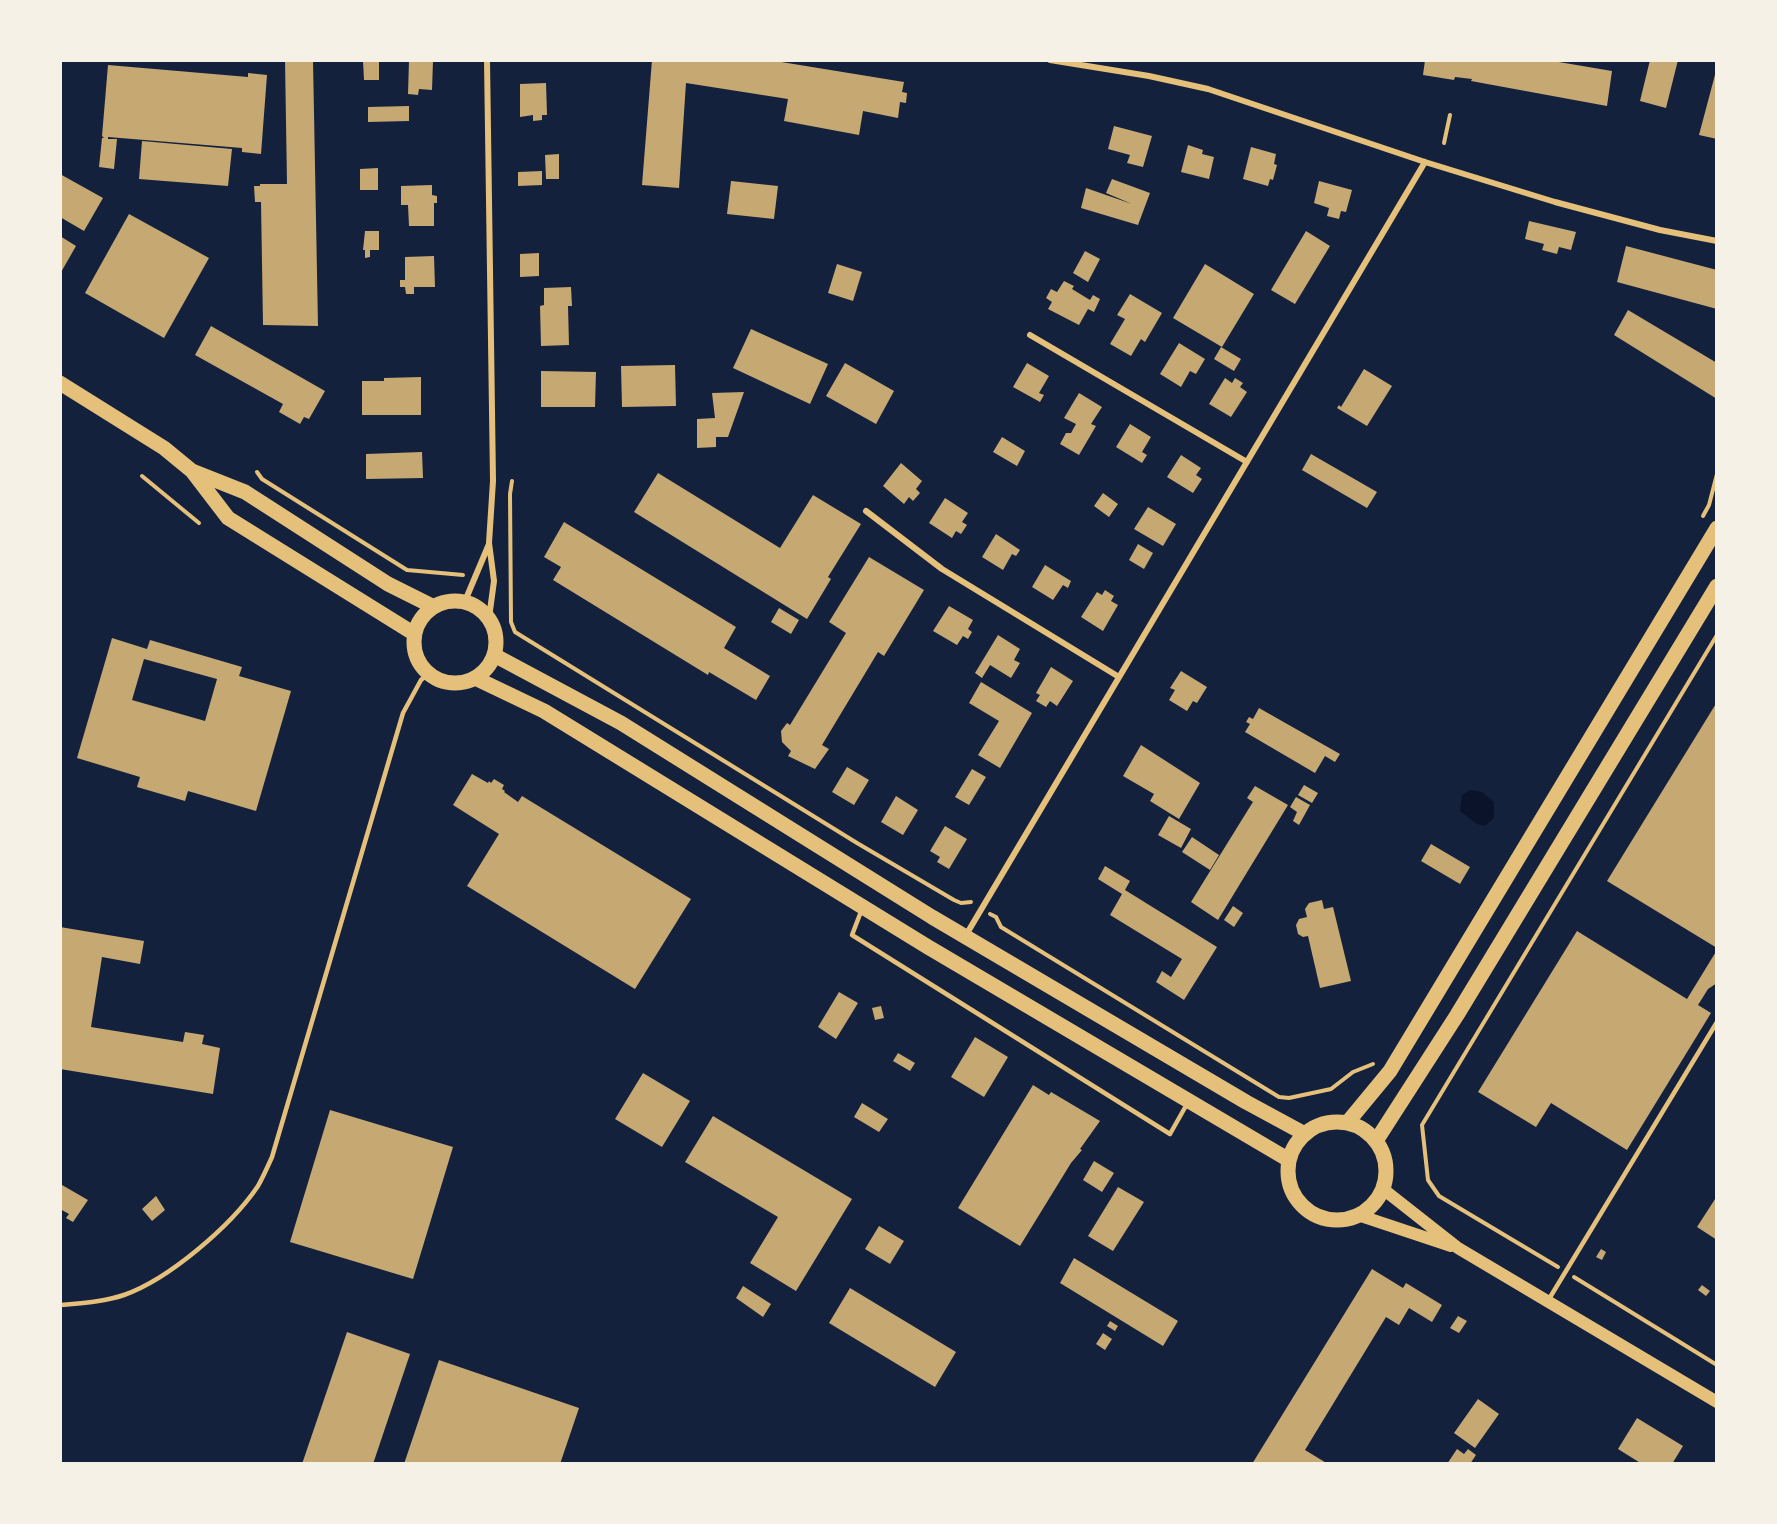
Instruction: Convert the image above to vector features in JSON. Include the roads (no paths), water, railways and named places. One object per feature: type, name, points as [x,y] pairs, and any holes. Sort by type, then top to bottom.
[{"type":"main road","points":[[60,383],[164,448],[192,471],[228,518],[413,633]]},
{"type":"main road","points":[[192,471],[245,492],[388,584],[432,606]]},
{"type":"main road","points":[[1347,1123],[1390,1071],[1717,528]]},
{"type":"main road","points":[[1376,1141],[1457,1015],[1717,586]]},
{"type":"main road","points":[[454,600],[465,601],[479,607],[495,629],[494,655],[487,668],[475,678],[451,683],[428,674],[418,662],[413,648],[413,633],[420,618],[432,606],[454,600]]},
{"type":"main road","points":[[494,655],[621,723],[932,917],[1246,1102],[1305,1134]]},
{"type":"main road","points":[[475,678],[544,711],[1188,1102],[1289,1160]]},
{"type":"main road","points":[[1332,1122],[1347,1123],[1363,1130],[1376,1141],[1383,1156],[1386,1172],[1383,1189],[1368,1209],[1358,1215],[1337,1220],[1326,1219],[1312,1214],[1292,1191],[1288,1176],[1289,1160],[1294,1146],[1305,1134],[1318,1126],[1332,1122]]},
{"type":"main road","points":[[1383,1189],[1458,1248],[1717,1402]]},
{"type":"main road","points":[[1358,1215],[1458,1248]]},
{"type":"street","points":[[487,60],[493,482],[489,543],[494,581],[489,618]]},
{"type":"street","points":[[1050,60],[1149,76],[1208,89],[1425,162],[1555,202],[1660,230],[1717,241]]},
{"type":"street","points":[[966,936],[1425,162]]},
{"type":"street","points":[[1030,335],[1247,462]]},
{"type":"street","points":[[866,512],[942,569],[1119,677]]},
{"type":"street","points":[[465,601],[489,543]]},
{"type":"lane","points":[[60,1305],[96,1302],[124,1295],[170,1270],[215,1234],[258,1185],[272,1157],[403,713],[421,680],[428,674]]},
{"type":"lane","points":[[863,906],[852,936],[1118,1103],[1170,1134],[1188,1102]]},
{"type":"lane","points":[[1547,1302],[1717,1022]]},
{"type":"water","points":[[1470,790],[1482,792],[1494,802],[1494,818],[1485,826],[1477,824],[1460,811],[1462,795]]}]
